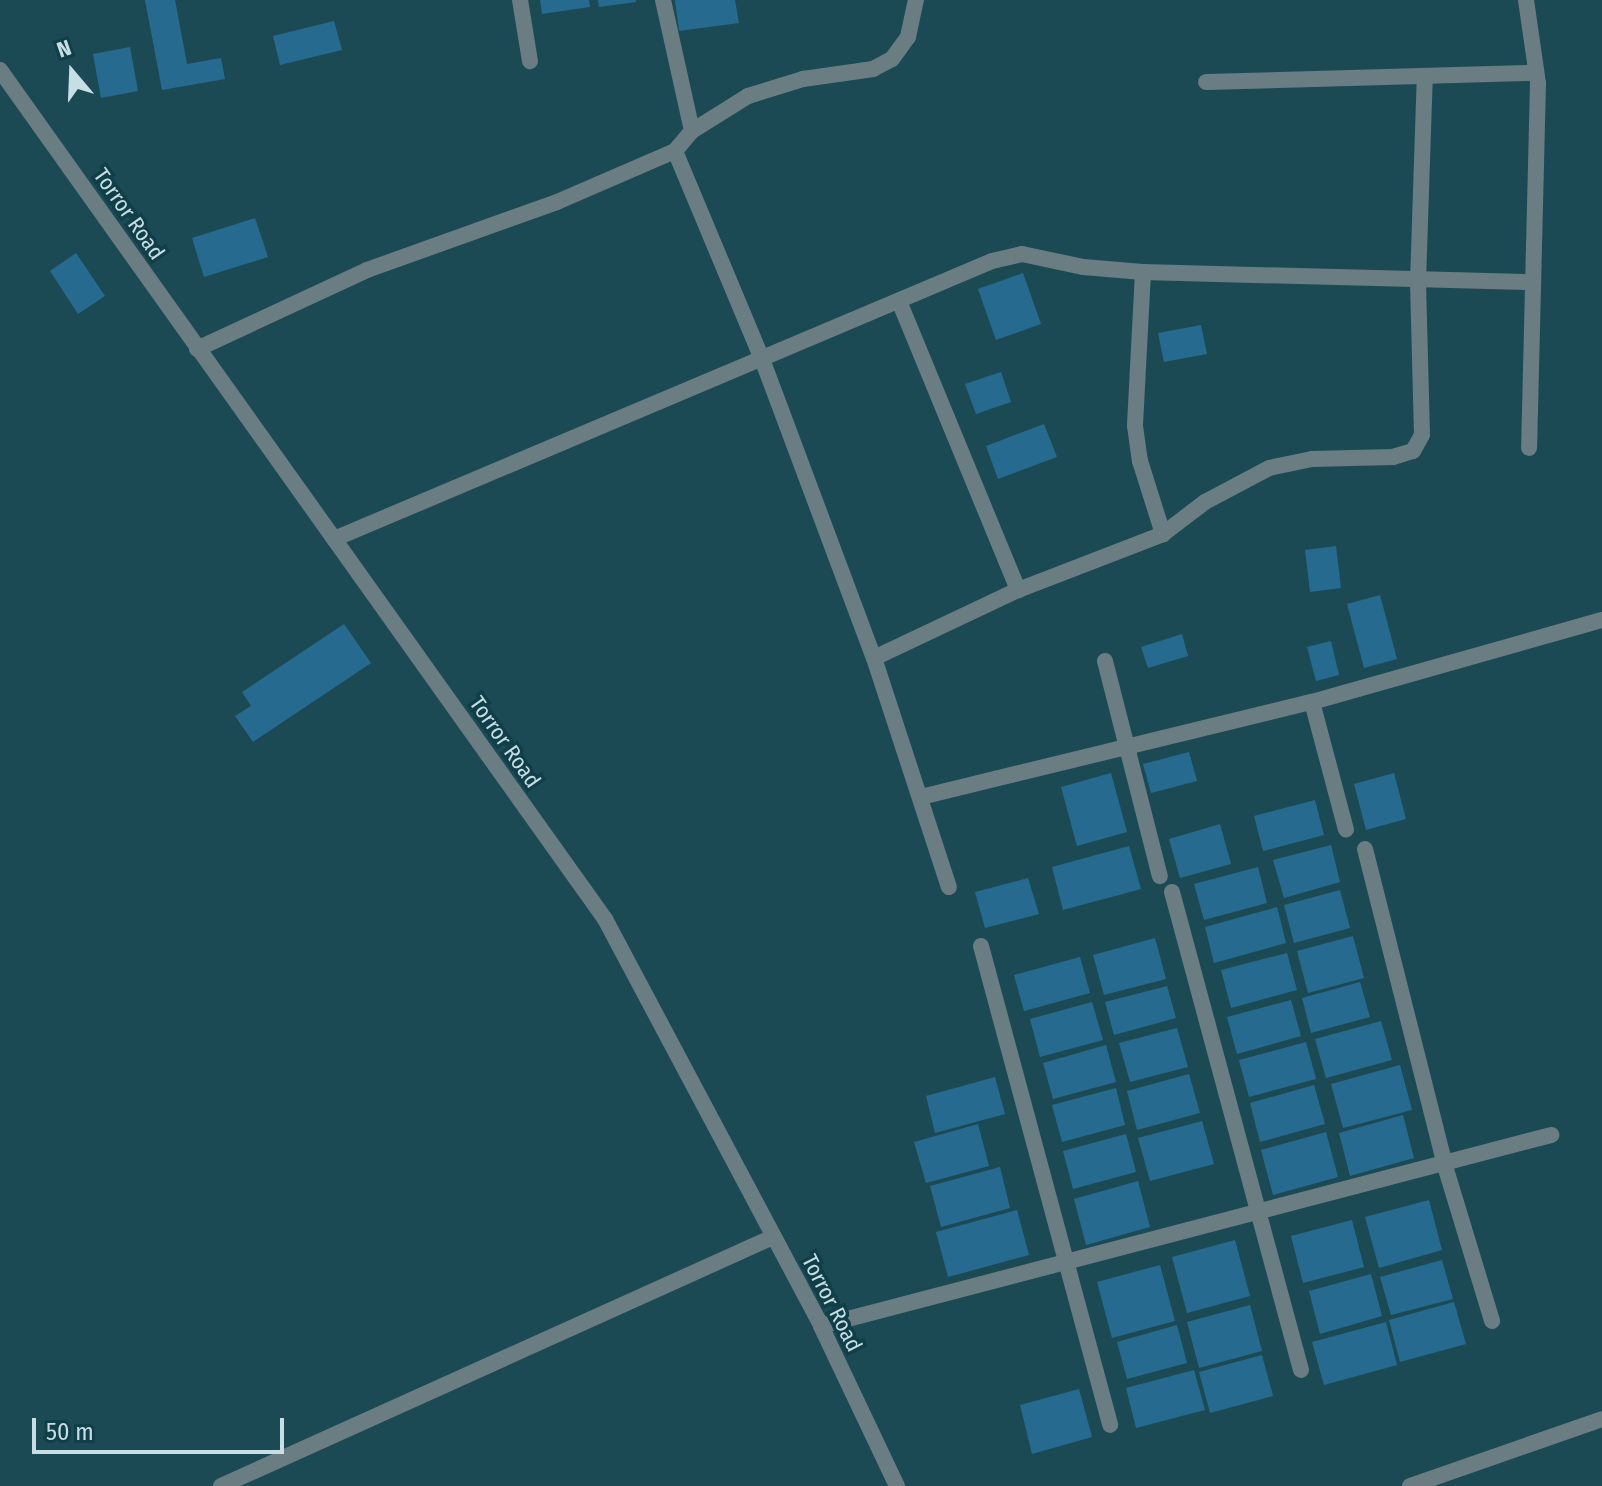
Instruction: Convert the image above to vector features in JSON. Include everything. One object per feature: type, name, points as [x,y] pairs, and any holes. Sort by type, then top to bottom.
[{"type":"street","points":[[520,0],[530,61]]},
{"type":"street","points":[[663,0],[692,131]]},
{"type":"street","points":[[197,349],[367,270],[557,202],[675,151],[692,131],[748,96],[803,79],[873,69],[892,59],[908,37],[916,0]]},
{"type":"street","points":[[1526,0],[1536,73],[1529,448]]},
{"type":"street","name":"Torror Road","points":[[0,70],[605,919],[821,1326],[897,1486]]},
{"type":"street","points":[[1206,82],[1536,73]]},
{"type":"street","points":[[874,658],[1018,590],[1163,534],[1205,502],[1269,468],[1312,459],[1393,457],[1413,451],[1422,435],[1418,282],[1425,76]]},
{"type":"street","points":[[675,151],[762,359],[874,658],[949,887]]},
{"type":"street","points":[[334,539],[992,261],[1022,254],[1083,267],[1143,272],[1418,282],[1530,282]]},
{"type":"street","points":[[1143,272],[1135,426],[1140,461],[1163,534]]},
{"type":"street","points":[[899,301],[1018,590]]},
{"type":"street","points":[[921,797],[1312,702],[1602,620]]},
{"type":"street","points":[[1105,661],[1160,876]]},
{"type":"street","points":[[1312,702],[1346,830]]},
{"type":"street","points":[[1365,849],[1445,1166],[1492,1321]]},
{"type":"street","points":[[1172,892],[1301,1370]]},
{"type":"street","points":[[981,946],[1110,1425]]},
{"type":"street","points":[[821,1326],[1445,1166],[1551,1135]]},
{"type":"street","points":[[221,1486],[773,1237]]},
{"type":"street","points":[[1410,1486],[1602,1419]]},
{"type":"building","points":[[145,0],[175,0],[187,64],[221,58],[225,79],[162,90]]},
{"type":"building","points":[[540,0],[589,0],[590,7],[542,14]]},
{"type":"building","points":[[598,0],[636,0],[636,2],[599,7]]},
{"type":"building","points":[[675,0],[735,0],[739,23],[679,31]]},
{"type":"building","points":[[334,21],[342,50],[280,65],[273,36]]},
{"type":"building","points":[[130,47],[138,91],[101,98],[93,54]]},
{"type":"building","points":[[255,218],[268,257],[204,277],[192,238]]},
{"type":"building","points":[[76,253],[105,296],[78,314],[50,271]]},
{"type":"building","points":[[1023,273],[1041,324],[996,340],[978,289]]},
{"type":"building","points":[[1201,325],[1207,354],[1164,362],[1158,333]]},
{"type":"building","points":[[1001,372],[1011,402],[976,414],[965,384]]},
{"type":"building","points":[[1044,424],[1057,457],[998,479],[986,446]]},
{"type":"building","points":[[1336,546],[1341,588],[1310,592],[1305,550]]},
{"type":"building","points":[[1380,595],[1397,659],[1364,668],[1347,604]]},
{"type":"building","points":[[344,624],[371,663],[253,742],[235,716],[251,706],[242,692]]},
{"type":"building","points":[[1182,634],[1188,656],[1148,668],[1141,647]]},
{"type":"building","points":[[1331,641],[1339,675],[1316,681],[1307,647]]},
{"type":"building","points":[[1189,752],[1197,781],[1151,793],[1143,764]]},
{"type":"building","points":[[1111,773],[1127,832],[1077,846],[1061,787]]},
{"type":"building","points":[[1394,773],[1406,819],[1366,830],[1354,784]]},
{"type":"building","points":[[1315,800],[1324,835],[1263,851],[1254,816]]},
{"type":"building","points":[[1220,824],[1231,864],[1180,878],[1169,839]]},
{"type":"building","points":[[1331,845],[1340,882],[1284,898],[1273,860]]},
{"type":"building","points":[[1129,846],[1141,889],[1063,910],[1052,867]]},
{"type":"building","points":[[1258,867],[1267,903],[1204,920],[1194,884]]},
{"type":"building","points":[[1028,878],[1039,914],[985,928],[975,892]]},
{"type":"building","points":[[1340,890],[1350,928],[1294,943],[1284,905]]},
{"type":"building","points":[[1277,907],[1286,943],[1214,963],[1205,927]]},
{"type":"building","points":[[1353,936],[1364,978],[1308,993],[1297,951]]},
{"type":"building","points":[[1155,938],[1166,979],[1104,995],[1093,955]]},
{"type":"building","points":[[1287,953],[1297,990],[1231,1008],[1221,970]]},
{"type":"building","points":[[1080,957],[1090,993],[1024,1011],[1014,975]]},
{"type":"building","points":[[1360,982],[1370,1017],[1311,1033],[1302,998]]},
{"type":"building","points":[[1167,986],[1176,1018],[1114,1035],[1105,1002]]},
{"type":"building","points":[[1291,1000],[1301,1036],[1237,1054],[1227,1017]]},
{"type":"building","points":[[1092,1002],[1103,1040],[1040,1057],[1030,1019]]},
{"type":"building","points":[[1381,1021],[1392,1060],[1326,1078],[1315,1039]]},
{"type":"building","points":[[1177,1028],[1188,1067],[1130,1082],[1119,1043]]},
{"type":"building","points":[[1306,1042],[1316,1079],[1249,1097],[1239,1060]]},
{"type":"building","points":[[1106,1045],[1116,1082],[1053,1099],[1043,1063]]},
{"type":"building","points":[[1400,1065],[1412,1110],[1343,1128],[1331,1084]]},
{"type":"building","points":[[1189,1074],[1200,1113],[1137,1130],[1127,1091]]},
{"type":"building","points":[[995,1077],[1005,1114],[935,1133],[926,1096]]},
{"type":"building","points":[[1314,1085],[1325,1124],[1260,1142],[1250,1103]]},
{"type":"building","points":[[1116,1088],[1125,1125],[1062,1142],[1052,1105]]},
{"type":"building","points":[[1403,1115],[1414,1158],[1350,1176],[1339,1133]]},
{"type":"building","points":[[1202,1121],[1214,1164],[1150,1181],[1138,1138]]},
{"type":"building","points":[[978,1124],[989,1166],[926,1183],[914,1142]]},
{"type":"building","points":[[1326,1132],[1338,1177],[1273,1195],[1261,1150]]},
{"type":"building","points":[[1126,1134],[1136,1172],[1073,1189],[1063,1151]]},
{"type":"building","points":[[1000,1167],[1010,1208],[941,1227],[930,1186]]},
{"type":"building","points":[[1138,1181],[1150,1227],[1086,1245],[1074,1199]]},
{"type":"building","points":[[1429,1200],[1442,1250],[1379,1268],[1365,1217]]},
{"type":"building","points":[[1017,1210],[1029,1255],[948,1277],[936,1232]]},
{"type":"building","points":[[1352,1220],[1364,1267],[1303,1283],[1291,1236]]},
{"type":"building","points":[[1235,1240],[1250,1296],[1187,1313],[1172,1257]]},
{"type":"building","points":[[1442,1260],[1453,1299],[1391,1315],[1380,1277]]},
{"type":"building","points":[[1160,1265],[1175,1321],[1112,1338],[1097,1282]]},
{"type":"building","points":[[1371,1274],[1382,1316],[1320,1334],[1309,1291]]},
{"type":"building","points":[[1454,1302],[1466,1344],[1400,1362],[1389,1320]]},
{"type":"building","points":[[1250,1305],[1262,1351],[1199,1368],[1187,1322]]},
{"type":"building","points":[[1386,1322],[1397,1365],[1324,1385],[1312,1342]]},
{"type":"building","points":[[1177,1325],[1187,1363],[1127,1379],[1117,1342]]},
{"type":"building","points":[[1262,1355],[1273,1396],[1210,1413],[1199,1372]]},
{"type":"building","points":[[1194,1370],[1205,1410],[1136,1428],[1126,1388]]},
{"type":"building","points":[[1079,1389],[1092,1437],[1032,1454],[1020,1405]]}]
